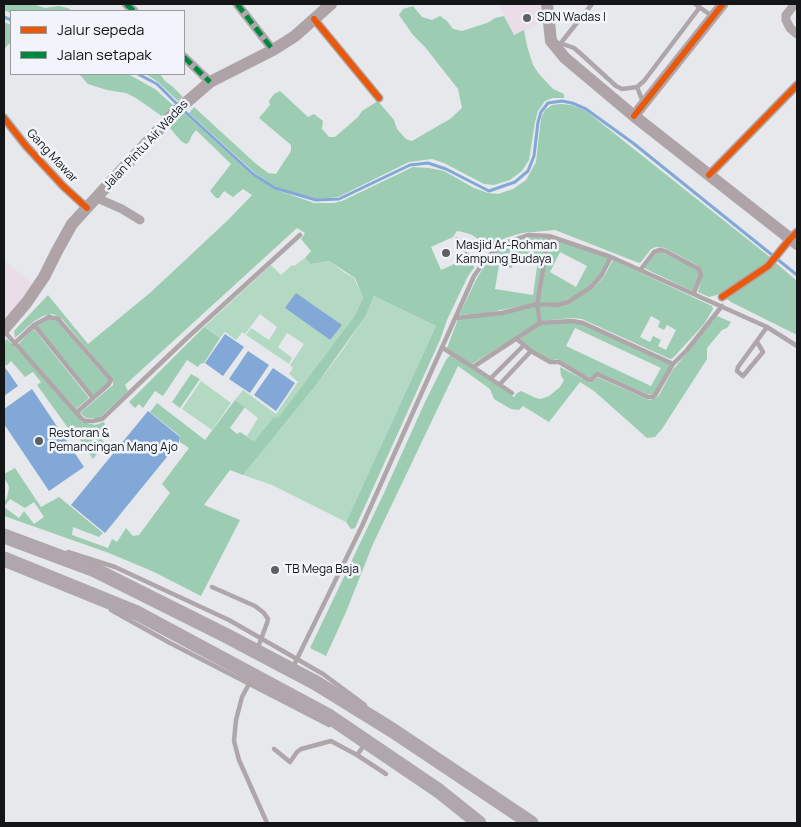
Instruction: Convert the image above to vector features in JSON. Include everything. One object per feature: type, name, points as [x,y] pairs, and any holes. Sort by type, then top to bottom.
[{"type":"main road","name":"Jalan Pintu Air Wadas","points":[[4,330],[40,283],[72,224],[180,107],[210,82],[273,50],[295,36],[331,4]]},
{"type":"main road","points":[[547,4],[551,41],[558,46],[588,80],[708,175],[795,238]]},
{"type":"main road","points":[[4,536],[95,570],[260,645],[294,664],[531,823]]},
{"type":"main road","points":[[4,559],[137,612],[252,679],[327,715],[439,791],[479,823]]},
{"type":"street","points":[[237,4],[273,50]]},
{"type":"street","points":[[634,116],[723,4]]},
{"type":"street","points":[[795,4],[786,15],[786,20],[790,28],[797,34]]},
{"type":"street","points":[[314,19],[379,98]]},
{"type":"street","points":[[185,59],[210,82]]},
{"type":"street","points":[[708,175],[797,85]]},
{"type":"street","name":"Gang Mawar","points":[[4,118],[26,146],[63,186],[87,208]]},
{"type":"street","points":[[97,198],[122,209],[140,220]]},
{"type":"street","points":[[722,301],[770,263],[795,238]]},
{"type":"lane","points":[[558,46],[592,4]]},
{"type":"lane","points":[[695,4],[713,17]]},
{"type":"lane","points":[[558,46],[574,48],[612,84],[622,89],[637,87],[644,81],[700,7]]},
{"type":"lane","points":[[637,87],[644,104]]},
{"type":"lane","points":[[616,101],[622,89]]},
{"type":"lane","points":[[368,707],[323,674],[294,664],[362,526],[474,276],[489,255],[508,242],[529,234],[550,236],[612,257],[709,300],[722,301],[797,346]]},
{"type":"lane","points":[[4,330],[14,344],[85,421],[102,419],[300,235]]},
{"type":"lane","points":[[540,323],[537,304],[550,236]]},
{"type":"lane","points":[[457,239],[464,253],[482,265]]},
{"type":"lane","points":[[641,269],[654,252],[665,251],[700,271],[700,279],[694,293]]},
{"type":"lane","points":[[456,318],[502,313],[537,304],[557,305],[591,287],[601,276],[612,257]]},
{"type":"lane","points":[[709,300],[722,301]]},
{"type":"lane","points":[[516,339],[531,351],[550,362],[559,362],[589,380],[596,374],[652,397],[656,395],[673,364],[687,350],[722,301]]},
{"type":"lane","points":[[14,344],[34,325],[49,317],[58,320],[111,380],[108,385],[76,412]]},
{"type":"lane","points":[[473,367],[540,323],[563,320],[583,323],[673,364]]},
{"type":"lane","points":[[34,325],[92,398]]},
{"type":"lane","points":[[757,342],[763,352],[743,376],[737,371],[738,367],[767,327]]},
{"type":"lane","points":[[491,378],[524,345]]},
{"type":"lane","points":[[443,348],[512,393]]},
{"type":"lane","points":[[500,384],[531,351]]},
{"type":"lane","points":[[212,588],[255,606],[264,612],[268,619],[260,645]]},
{"type":"lane","points":[[267,823],[240,760],[234,741],[236,720],[242,696],[252,679],[332,726]]},
{"type":"lane","points":[[375,712],[392,730]]},
{"type":"lane","points":[[340,731],[390,757]]},
{"type":"lane","points":[[274,749],[290,762],[301,748],[331,741],[386,774]]},
{"type":"lane","points":[[357,756],[365,744]]},
{"type":"shaded area","name":"SDN Wadas I","points":[[498,4],[547,4],[549,20],[514,35]]},
{"type":"shaded area","points":[[4,260],[34,285],[4,325]]},
{"type":"green space","points":[[4,4],[33,4],[45,8],[58,6],[71,10],[10,10],[10,13],[4,10]]},
{"type":"green space","points":[[413,6],[422,17],[432,20],[440,16],[453,29],[462,31],[504,16],[514,35],[524,30],[533,65],[539,74],[553,89],[564,94],[564,98],[553,98],[545,101],[538,111],[529,160],[522,171],[510,180],[494,185],[484,184],[444,163],[432,159],[409,162],[338,197],[317,199],[276,187],[255,173],[189,113],[194,107],[268,173],[276,174],[291,151],[291,145],[259,118],[270,105],[269,101],[274,94],[280,91],[308,117],[314,114],[323,121],[322,129],[329,137],[335,137],[358,117],[362,111],[378,101],[394,120],[397,129],[406,139],[412,141],[450,119],[462,108],[458,89],[425,47],[413,35],[399,15],[403,9]]},
{"type":"green space","points":[[4,22],[10,25],[10,43],[4,49]]},
{"type":"green space","points":[[80,75],[130,75],[155,89],[174,106],[163,117],[126,93],[88,84]]},
{"type":"green space","points":[[148,75],[161,75],[183,97],[178,101]]},
{"type":"green space","points":[[552,105],[571,105],[586,111],[771,258],[759,270],[717,295],[709,297],[698,292],[702,277],[697,265],[665,248],[656,247],[651,249],[639,263],[555,230],[522,233],[505,238],[492,248],[472,235],[457,231],[453,237],[431,247],[441,270],[463,260],[474,266],[474,268],[468,276],[447,320],[440,340],[355,528],[351,529],[346,522],[436,326],[374,296],[365,317],[316,385],[243,475],[230,470],[204,505],[240,520],[201,596],[154,572],[109,553],[4,516],[4,507],[4,502],[9,488],[4,479],[4,474],[15,468],[41,507],[59,497],[103,533],[99,537],[73,527],[72,535],[108,548],[112,539],[117,542],[126,528],[133,536],[139,535],[170,493],[162,484],[189,448],[180,442],[180,436],[150,412],[157,403],[205,440],[235,400],[245,407],[230,428],[237,434],[240,432],[254,441],[273,418],[279,417],[355,315],[363,298],[355,278],[329,261],[311,264],[305,258],[311,251],[301,239],[305,233],[297,228],[125,385],[128,391],[99,418],[86,418],[80,413],[113,385],[113,380],[63,320],[53,314],[43,316],[33,322],[15,338],[14,331],[48,295],[88,344],[151,292],[252,195],[243,189],[233,197],[224,191],[219,198],[216,198],[210,191],[231,164],[196,130],[189,142],[186,144],[181,141],[169,127],[175,118],[184,113],[251,174],[274,189],[314,203],[334,203],[413,167],[444,171],[474,188],[488,193],[498,194],[513,189],[526,180],[536,162],[541,118],[545,110]],"holes":[[[10,499],[25,508],[34,502],[44,517],[34,524],[24,511],[19,518],[4,507]]]},
{"type":"green space","points":[[530,237],[548,238],[535,303],[487,313],[459,315],[487,262],[508,244]],"holes":[[[514,256],[538,260],[533,295],[495,289],[499,265],[512,268]]]},
{"type":"green space","points":[[551,238],[609,258],[599,276],[589,286],[567,300],[557,304],[539,302]],"holes":[[[560,252],[587,266],[576,287],[550,272]]]},
{"type":"green space","points":[[661,252],[696,268],[700,275],[694,292],[644,268],[655,254]]},
{"type":"green space","points":[[305,258],[312,264],[329,261],[354,278],[363,298],[355,315],[279,418],[273,418],[254,441],[247,436],[258,418],[235,400],[243,390],[276,414],[298,382],[289,374],[293,368],[290,365],[304,344],[287,333],[278,347],[292,358],[289,364],[246,335],[251,328],[269,340],[277,327],[260,314],[245,334],[242,332],[236,340],[225,332],[220,338],[204,327],[271,265],[281,275],[292,265],[294,266]],"holes":[[[285,308],[341,325],[330,340]]]},
{"type":"green space","points":[[613,260],[712,306],[713,309],[704,324],[670,359],[582,319],[542,321],[539,306],[557,307],[569,303],[593,288],[603,278]],"holes":[[[651,316],[660,321],[658,327],[664,330],[667,325],[676,330],[666,350],[658,346],[661,340],[653,336],[650,342],[640,337]]]},
{"type":"green space","points":[[776,263],[797,281],[797,335],[727,299]]},
{"type":"green space","points":[[374,296],[436,326],[346,522],[272,485],[243,475],[342,351],[365,317]]},
{"type":"green space","points":[[536,305],[539,323],[472,364],[447,348],[458,319],[501,315]]},
{"type":"green space","points":[[717,316],[731,322],[707,348],[707,359],[655,437],[647,438],[594,391],[580,382],[549,422],[523,406],[519,410],[511,409],[494,399],[490,389],[458,366],[373,544],[326,656],[310,648],[425,402],[450,355],[487,377],[514,397],[521,391],[541,399],[549,396],[560,387],[564,380],[561,376],[560,367],[590,383],[597,377],[649,400],[659,395],[672,371]]},
{"type":"green space","points":[[49,319],[57,321],[108,380],[109,382],[106,385],[93,395],[37,326]]},
{"type":"green space","points":[[570,322],[583,324],[671,365],[653,395],[597,372],[590,378],[557,359],[551,361],[532,350],[520,339],[540,325]],"holes":[[[575,328],[661,368],[651,386],[566,346]]]},
{"type":"green space","points":[[204,327],[220,338],[204,363],[198,367],[187,360],[163,396],[155,391],[143,408],[139,404],[135,408],[129,402]]},
{"type":"green space","points":[[33,328],[89,398],[76,409],[18,345]]},
{"type":"green space","points":[[7,339],[82,422],[95,425],[104,422],[105,424],[97,435],[105,443],[93,459],[79,438],[76,439],[37,385],[41,382],[33,372],[25,377],[11,361],[6,366],[4,363],[4,342]]},
{"type":"green space","points":[[191,374],[200,379],[180,408],[172,402]]},
{"type":"green space","points":[[201,381],[231,403],[212,430],[182,409]]},
{"type":"water","points":[[296,293],[342,325],[330,340],[285,308]]},
{"type":"water","points":[[225,334],[244,347],[223,376],[205,363]]},
{"type":"water","points":[[248,351],[269,365],[250,393],[229,379]]},
{"type":"water","points":[[4,366],[18,386],[4,396]]},
{"type":"water","points":[[273,368],[295,383],[276,411],[254,395]]},
{"type":"water","points":[[32,389],[84,467],[49,491],[4,424],[4,409]]},
{"type":"water","points":[[148,411],[180,437],[179,442],[105,533],[71,505]]},
{"type":"waterway","points":[[4,17],[10,20]]},
{"type":"waterway","points":[[140,75],[157,84],[178,105]]},
{"type":"waterway","points":[[182,109],[253,174],[275,188],[316,200],[339,199],[410,165],[428,163],[446,169],[489,191],[515,182],[528,171],[534,156],[541,112],[548,103],[562,101],[572,103],[586,109],[633,143],[797,275]]},
{"type":"marked path","points":[[126,4],[133,10]]},
{"type":"marked path","points":[[237,4],[273,50]]},
{"type":"marked path","points":[[185,58],[210,82]]},
{"type":"cycle path","points":[[634,116],[723,4]]},
{"type":"cycle path","points":[[314,19],[379,98]]},
{"type":"cycle path","points":[[709,175],[797,85]]},
{"type":"cycle path","points":[[4,118],[26,146],[63,186],[87,208]]},
{"type":"cycle path","points":[[722,297],[768,266],[797,232]]},
{"type":"place","name":"SDN Wadas I","points":[[527,18]]},
{"type":"place","name":"Masjid Ar-Rohman Kampung Budaya","points":[[446,253]]},
{"type":"place","name":"Restoran & Pemancingan Mang Ajo","points":[[39,441]]},
{"type":"place","name":"TB Mega Baja","points":[[275,570]]}]
